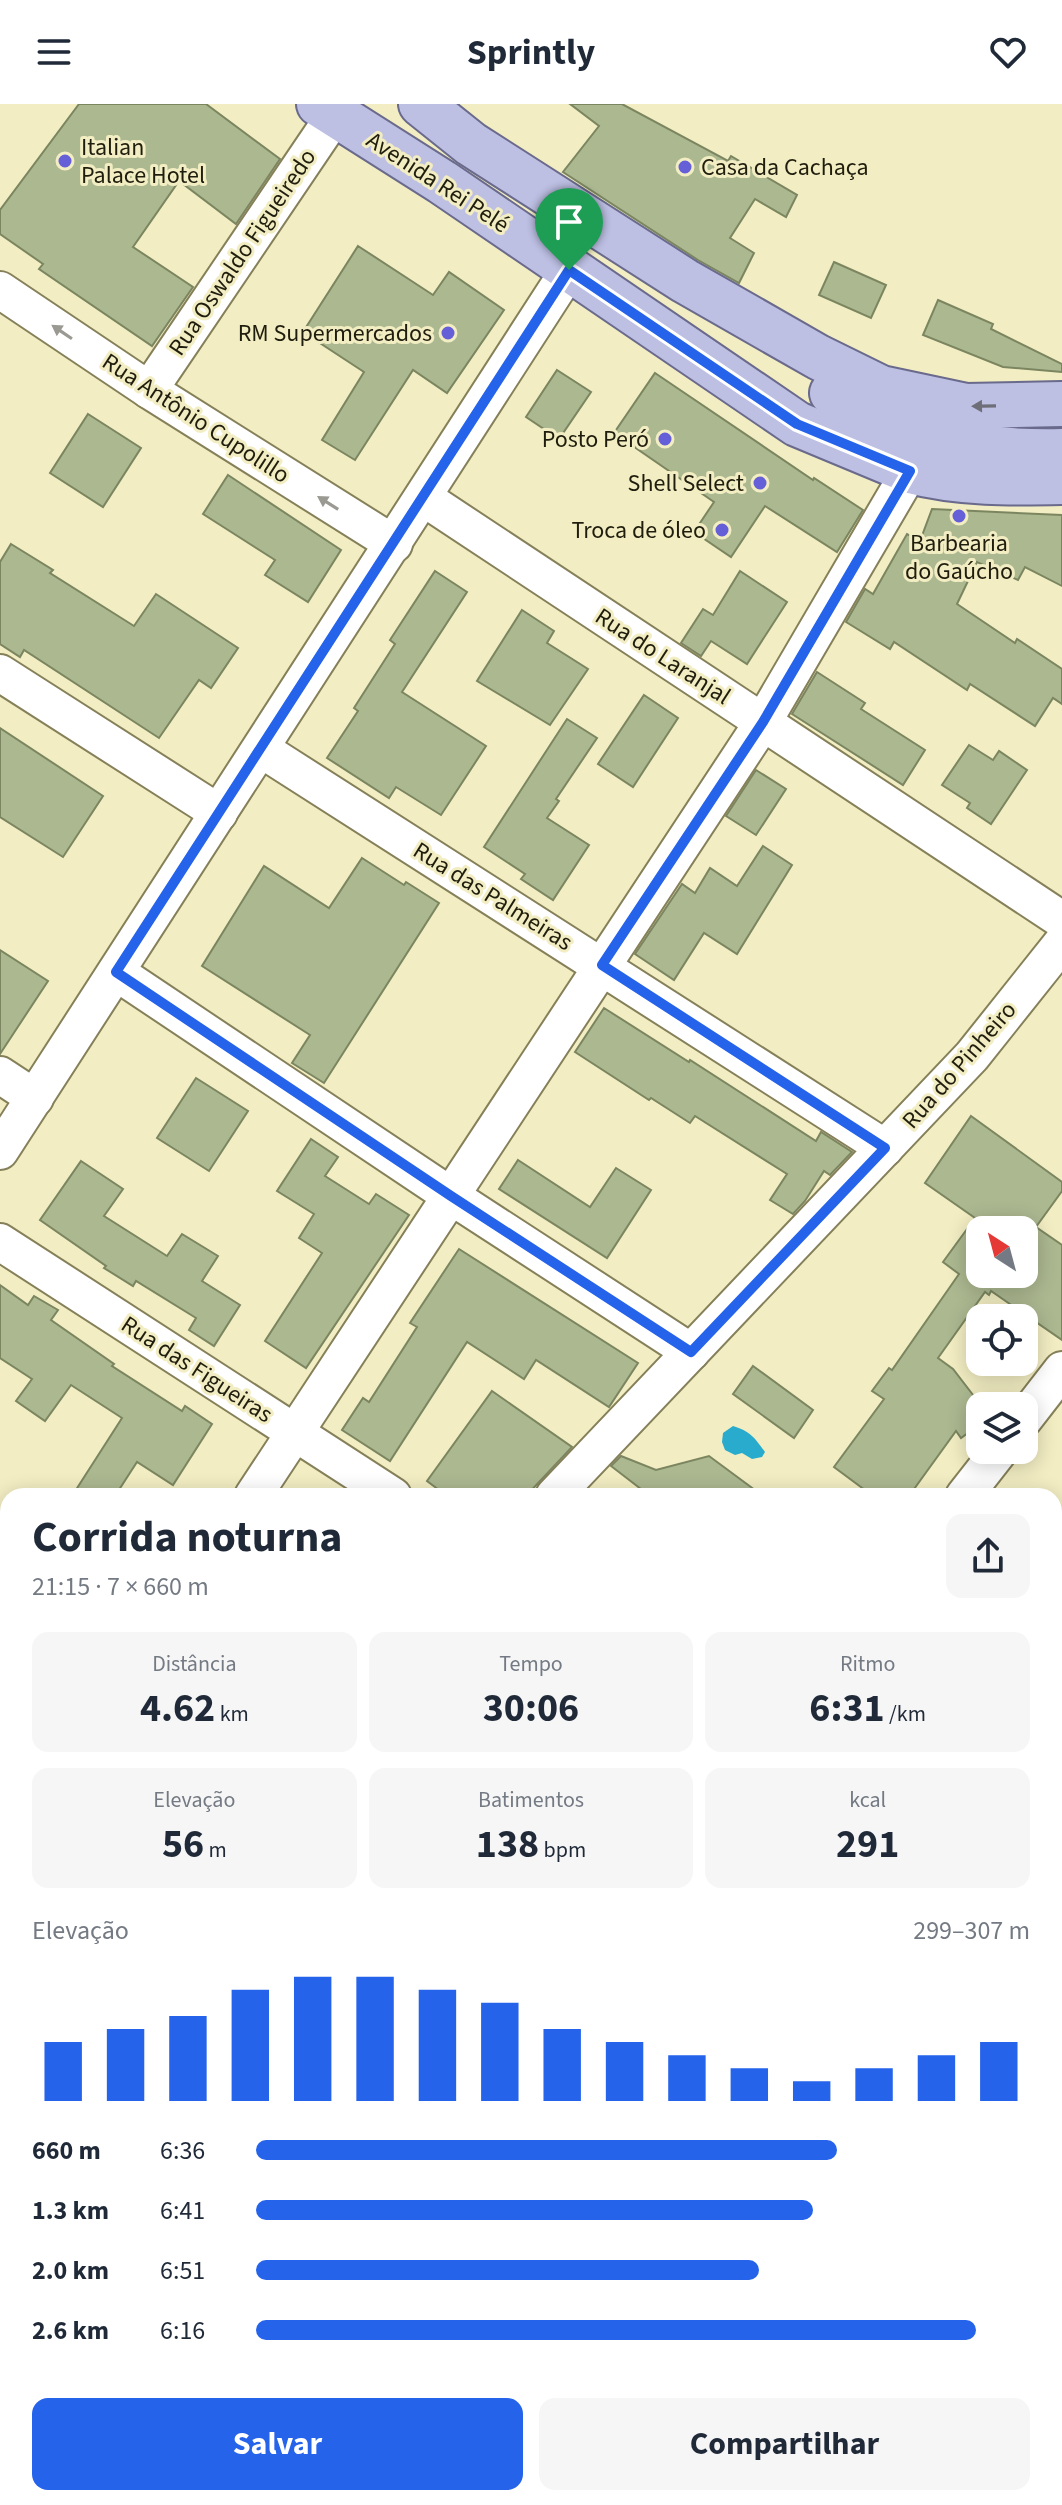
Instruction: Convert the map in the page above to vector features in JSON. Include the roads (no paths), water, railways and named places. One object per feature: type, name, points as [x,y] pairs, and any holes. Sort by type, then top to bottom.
[{"type":"main road","name":"Avenida Rei Pelé","points":[[421,104],[471,144],[685,281]]},
{"type":"main road","name":"Avenida Rei Pelé","points":[[327,109],[442,182],[797,424],[919,474],[989,483],[1062,482]]},
{"type":"main road","points":[[685,281],[818,357],[881,388],[966,406],[1062,404]]},
{"type":"main road","points":[[685,281],[738,326],[848,404],[914,433],[955,443],[1014,452],[1062,451]]},
{"type":"main road","points":[[919,474],[962,469],[1062,436]]},
{"type":"street","name":"Rua Oswaldo Figueiredo","points":[[149,390],[327,109]]},
{"type":"street","points":[[0,1151],[569,270]]},
{"type":"street","name":"Rua Antônio Cupolillo","points":[[0,290],[149,390],[394,544]]},
{"type":"street","points":[[258,1488],[763,722],[919,474]]},
{"type":"street","name":"Rua do Laranjal","points":[[424,498],[1062,920]]},
{"type":"street","points":[[0,673],[219,813]]},
{"type":"street","name":"Rua das Palmeiras","points":[[261,749],[885,1148]]},
{"type":"street","name":"Rua do Pinheiro","points":[[562,1488],[972,1056],[1062,943]]},
{"type":"street","points":[[116,972],[691,1352]]},
{"type":"street","points":[[0,1075],[35,1098]]},
{"type":"street","name":"Rua das Figueiras","points":[[0,1242],[381,1488]]},
{"type":"street","points":[[1038,1401],[1062,1370]]},
{"type":"street","points":[[970,1488],[989,1464]]},
{"type":"water","points":[[733,1426],[755,1439],[765,1452],[762,1457],[752,1459],[742,1453],[735,1455],[725,1450],[723,1433]]},
{"type":"place","name":"Italian Palace Hotel","points":[[65,161]]},
{"type":"place","name":"Casa da Cachaça","points":[[685,167]]},
{"type":"place","name":"RM Supermercados","points":[[448,333]]},
{"type":"place","name":"Posto Peró","points":[[665,439]]},
{"type":"place","name":"Shell Select","points":[[760,483]]},
{"type":"place","name":"Barbearia do Gaúcho","points":[[959,516]]},
{"type":"place","name":"Troca de óleo","points":[[722,530]]}]
